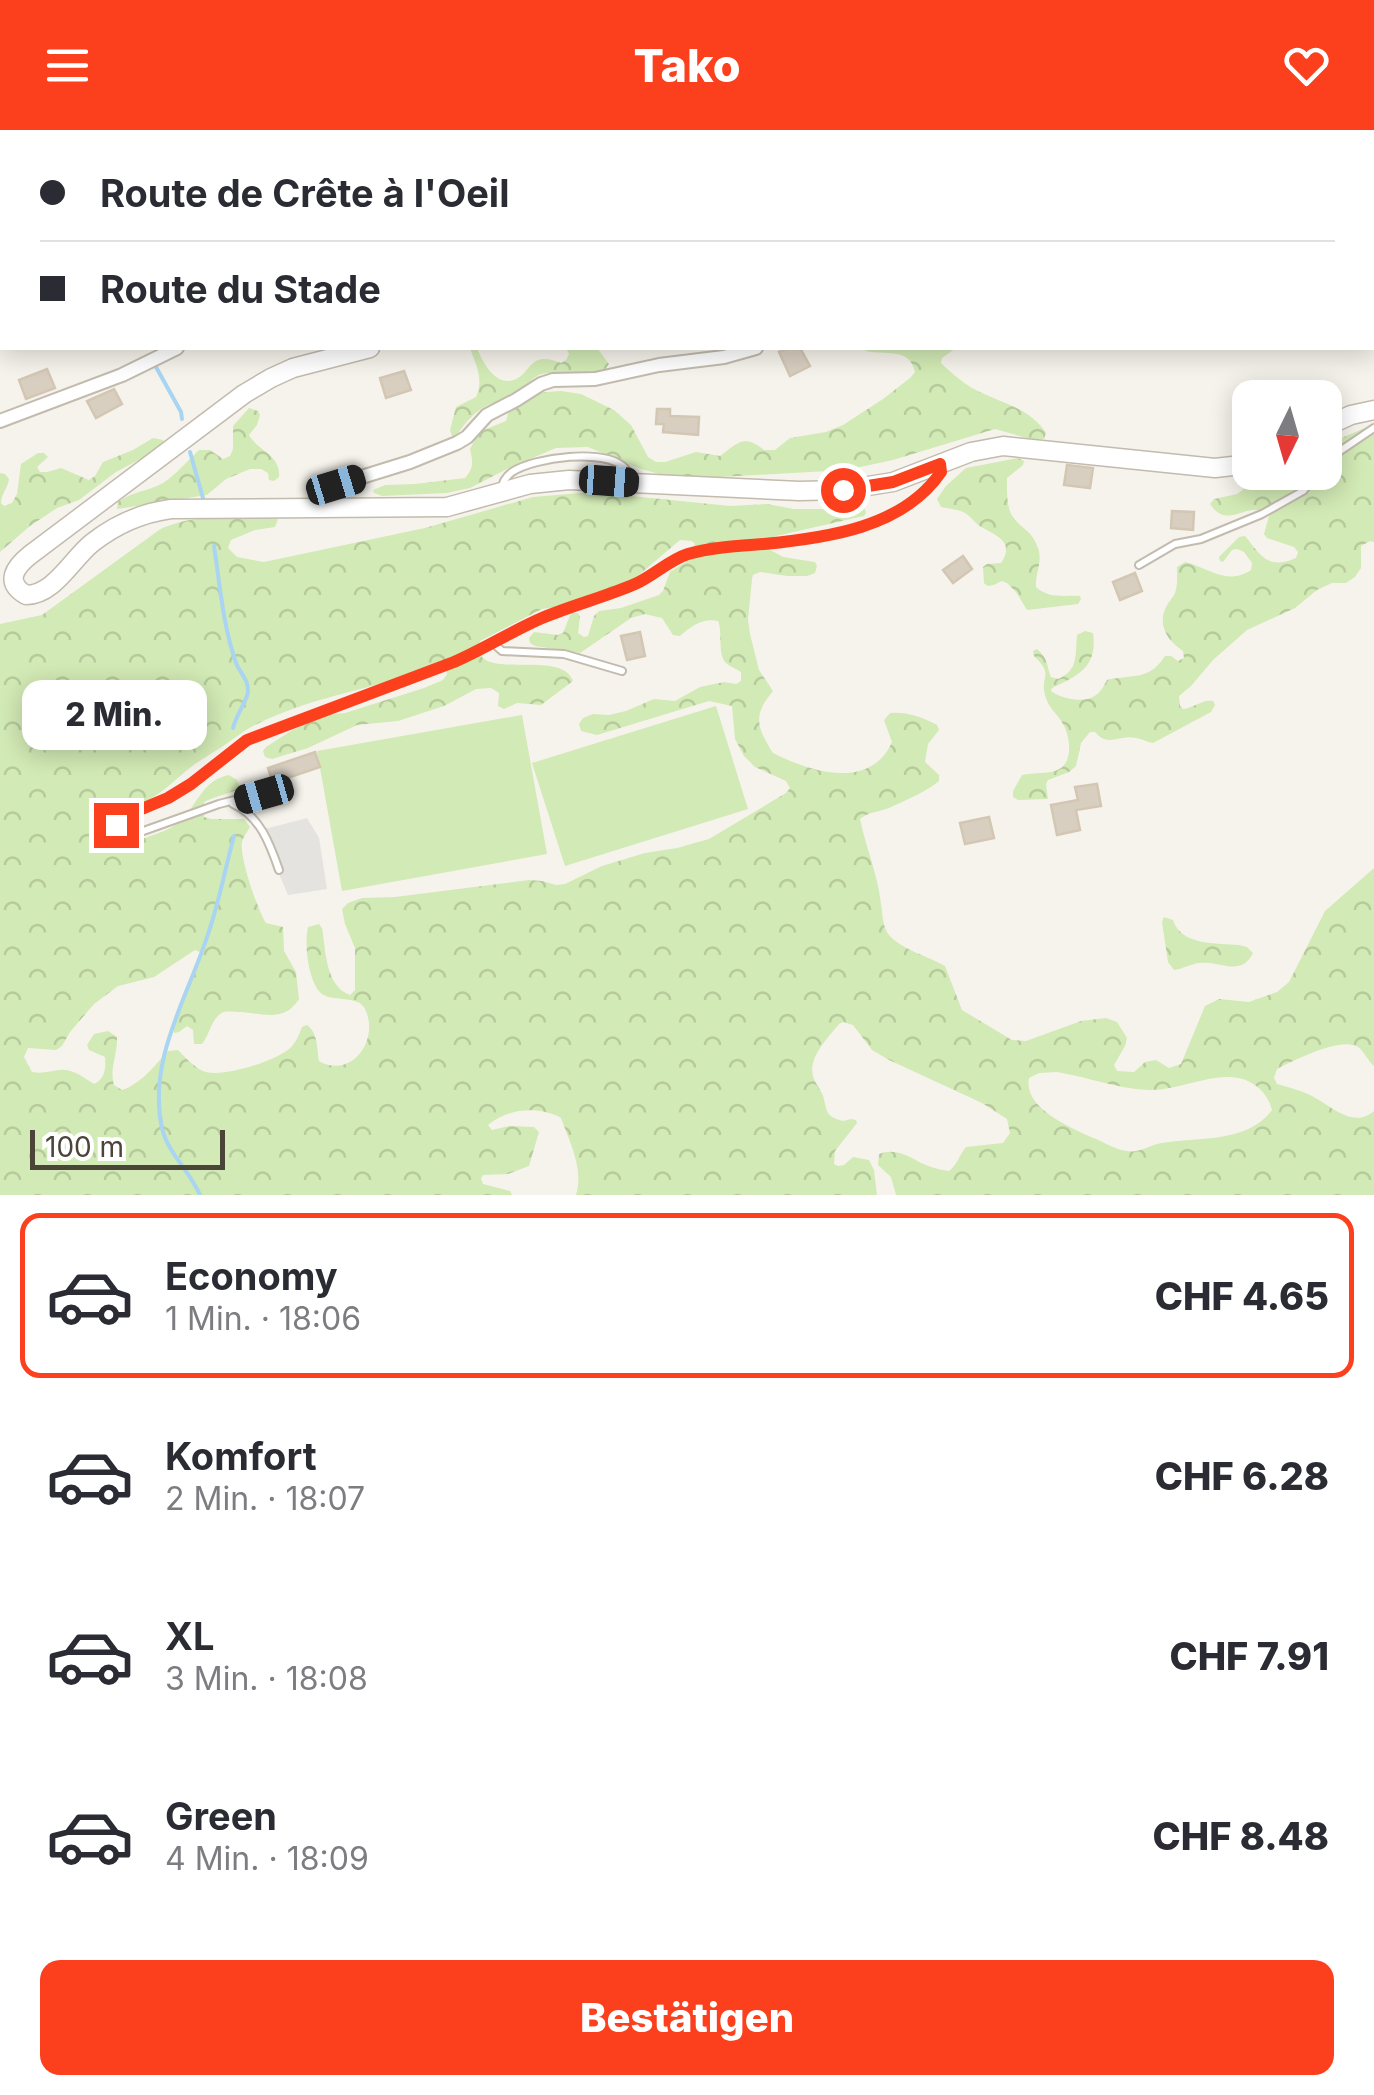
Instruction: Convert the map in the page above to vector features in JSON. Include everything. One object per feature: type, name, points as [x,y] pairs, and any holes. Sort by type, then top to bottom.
[{"type":"street","points":[[0,421],[122,375],[173,350]]},
{"type":"street","points":[[362,350],[294,368],[244,394],[30,555],[17,567],[14,583],[22,593],[39,593],[96,540],[126,521],[148,513],[194,508],[448,507],[555,481],[843,490],[893,482],[996,446],[1214,468],[1232,466]]},
{"type":"street","points":[[324,508],[327,495],[336,485],[457,443],[487,415],[541,384],[724,358],[750,350]]},
{"type":"street","points":[[1342,419],[1374,410]]},
{"type":"lane","points":[[1342,450],[1374,428]]},
{"type":"lane","points":[[286,787],[175,818],[135,834],[116,830],[120,818],[191,784],[247,740],[454,662],[542,618],[639,582],[686,555],[830,535],[884,518],[923,495],[941,472],[940,464]]},
{"type":"lane","points":[[1139,565],[1174,544],[1201,539],[1262,514],[1303,490]]},
{"type":"lane","points":[[494,644],[502,651],[564,654],[622,671]]},
{"type":"lane","points":[[226,803],[238,806],[260,826],[280,870]]},
{"type":"green space","points":[[471,350],[478,350],[497,378],[510,381],[539,360],[561,363],[569,354],[567,350],[598,350],[609,364],[604,371],[572,380],[543,374],[528,385],[533,393],[581,394],[614,410],[631,425],[648,457],[665,462],[696,452],[720,456],[745,441],[764,450],[775,450],[790,438],[843,425],[915,372],[902,355],[865,350],[953,350],[942,358],[944,366],[972,388],[1031,417],[1046,433],[1044,439],[1034,440],[995,429],[846,470],[702,478],[659,474],[588,447],[556,448],[470,488],[447,493],[374,493],[373,490],[385,485],[465,478],[472,465],[470,449],[479,432],[506,421],[509,410],[504,401],[489,405],[476,413],[456,437],[452,436],[456,407],[476,397],[478,372]]},
{"type":"green space","points":[[249,408],[260,415],[249,435],[276,463],[279,477],[274,481],[261,469],[250,469],[226,479],[207,495],[117,509],[123,499],[168,479],[199,450],[210,450],[223,459],[230,456],[233,426]]},
{"type":"green space","points":[[1374,424],[1374,542],[1361,546],[1361,568],[1355,577],[1317,590],[1295,608],[1247,630],[1213,660],[1179,696],[1183,709],[1213,701],[1211,712],[1153,743],[1130,737],[1109,740],[1090,732],[1081,743],[1076,766],[1048,780],[1048,799],[1013,797],[1022,775],[1057,770],[1065,764],[1069,753],[1065,729],[1047,702],[1045,672],[1033,651],[1041,653],[1051,677],[1058,679],[1073,666],[1077,635],[1093,633],[1092,654],[1084,669],[1051,691],[1079,700],[1098,694],[1107,680],[1146,673],[1165,656],[1178,661],[1184,658],[1183,651],[1166,632],[1163,620],[1176,590],[1177,567],[1185,562],[1226,576],[1251,570],[1252,563],[1237,549],[1223,562],[1219,557],[1245,536],[1271,561],[1286,562],[1296,558],[1298,552],[1267,538],[1264,534],[1269,516],[1262,511],[1225,515],[1210,504],[1214,499],[1243,490],[1342,490],[1342,438]]},
{"type":"green space","points":[[153,438],[163,440],[161,448],[116,472],[79,500],[57,508],[0,552],[0,473],[9,479],[1,500],[4,506],[12,503],[17,494],[21,464],[38,453],[48,457],[37,467],[40,472],[61,468],[89,480],[103,462]]},
{"type":"green space","points":[[1018,458],[1024,461],[1023,465],[1007,478],[1008,504],[1013,517],[1038,548],[1036,587],[1051,595],[1080,596],[1078,604],[1027,610],[1007,583],[986,585],[983,567],[1001,563],[1005,545],[965,513],[941,507],[937,499],[966,468]]},
{"type":"green space","points":[[592,492],[730,506],[865,509],[864,516],[771,539],[767,548],[783,557],[815,562],[815,573],[753,575],[750,634],[759,670],[773,691],[762,707],[760,728],[773,753],[805,766],[838,773],[869,767],[882,757],[892,742],[884,720],[890,713],[914,716],[937,725],[939,730],[928,744],[925,762],[939,775],[939,781],[909,799],[860,819],[884,924],[889,935],[901,945],[945,966],[962,1010],[1012,1040],[1026,1041],[1081,1021],[1106,1018],[1117,1022],[1127,1038],[1114,1065],[1117,1071],[1134,1072],[1145,1062],[1156,1060],[1169,1068],[1181,1064],[1205,1006],[1219,999],[1249,1002],[1277,992],[1289,982],[1325,911],[1374,868],[1374,1066],[1358,1047],[1340,1045],[1277,1069],[1274,1078],[1277,1084],[1308,1094],[1349,1117],[1358,1118],[1374,1111],[1374,1195],[896,1195],[891,1177],[878,1165],[879,1154],[900,1153],[949,1171],[966,1147],[1003,1143],[1010,1133],[1007,1119],[872,1050],[853,1025],[843,1022],[816,1055],[813,1076],[829,1114],[857,1123],[835,1151],[834,1164],[844,1165],[853,1157],[869,1160],[877,1195],[576,1195],[577,1166],[561,1118],[534,1110],[514,1112],[488,1125],[492,1130],[534,1127],[539,1132],[529,1166],[508,1174],[483,1175],[481,1179],[483,1184],[510,1191],[512,1195],[0,1195],[0,624],[42,615],[159,530],[185,521],[234,516],[278,519],[275,527],[231,540],[228,548],[237,557],[264,562],[425,528],[533,497]],"holes":[[[680,540],[695,544],[689,560],[670,572],[659,595],[599,611],[584,637],[578,633],[578,613],[571,613],[563,633],[534,632],[530,643],[580,653],[631,618],[645,614],[662,618],[673,635],[680,636],[702,622],[718,621],[723,659],[741,672],[741,681],[700,687],[675,701],[654,699],[626,711],[593,714],[583,718],[579,724],[581,731],[597,735],[709,701],[732,706],[735,739],[744,756],[755,767],[786,781],[790,788],[786,793],[709,839],[602,866],[565,884],[529,880],[362,898],[348,903],[342,909],[355,948],[355,990],[350,995],[331,976],[322,928],[319,924],[308,927],[308,962],[317,989],[327,996],[362,1005],[369,1021],[366,1044],[352,1061],[342,1065],[319,1061],[315,1037],[307,1025],[282,1054],[234,1071],[203,1071],[178,1050],[168,1051],[141,1079],[122,1090],[114,1085],[113,1079],[117,1037],[108,1031],[94,1034],[87,1045],[89,1050],[105,1057],[104,1073],[94,1084],[69,1070],[32,1072],[24,1057],[28,1048],[56,1050],[94,1004],[118,986],[154,977],[195,950],[200,952],[200,961],[173,1027],[174,1033],[187,1026],[193,1030],[194,1044],[202,1044],[216,1018],[224,1012],[281,1014],[299,999],[296,972],[284,951],[283,927],[266,923],[246,871],[242,842],[250,827],[244,819],[204,817],[204,802],[240,788],[237,780],[229,775],[220,778],[206,788],[177,824],[116,847],[106,838],[118,816],[160,793],[255,725],[300,706],[349,692],[447,667],[443,680],[424,688],[345,713],[324,715],[291,731],[266,747],[265,757],[272,759],[308,748],[357,725],[398,721],[444,706],[476,689],[491,688],[499,693],[498,706],[504,709],[517,703],[541,705],[573,681],[565,671],[552,666],[488,661],[480,654],[480,641],[542,609],[569,605],[633,580]],[[1057,1072],[1149,1090],[1236,1077],[1261,1090],[1272,1110],[1261,1121],[1234,1134],[1122,1150],[1072,1128],[1040,1107],[1029,1089],[1029,1078]]]},
{"type":"green space","points":[[716,706],[748,809],[565,866],[532,763]]},
{"type":"green space","points":[[522,715],[547,854],[342,891],[317,751]]},
{"type":"green space","points":[[1164,917],[1173,920],[1192,939],[1239,945],[1253,953],[1242,965],[1199,963],[1174,970],[1168,962]]},
{"type":"shaded area","points":[[307,818],[319,838],[327,889],[288,895],[262,834],[265,829]]},
{"type":"building","points":[[801,350],[810,366],[790,376],[779,352]]},
{"type":"building","points":[[47,369],[55,388],[26,399],[19,380]]},
{"type":"building","points":[[404,371],[411,390],[386,398],[380,378]]},
{"type":"building","points":[[114,389],[122,404],[96,418],[87,401]]},
{"type":"building","points":[[657,409],[670,409],[670,416],[699,417],[698,435],[663,432],[664,424],[656,424]]},
{"type":"building","points":[[1067,465],[1093,468],[1090,488],[1064,485]]},
{"type":"building","points":[[1172,511],[1194,512],[1193,530],[1171,528]]},
{"type":"building","points":[[963,556],[972,569],[953,583],[943,570]]},
{"type":"building","points":[[1135,573],[1142,591],[1120,600],[1113,582]]},
{"type":"building","points":[[640,632],[645,656],[627,660],[621,636]]},
{"type":"building","points":[[315,752],[320,767],[273,783],[268,768]]},
{"type":"building","points":[[1097,784],[1101,806],[1076,810],[1080,830],[1057,835],[1051,805],[1078,800],[1075,787]]},
{"type":"building","points":[[989,817],[994,838],[965,844],[960,823]]},
{"type":"waterway","points":[[156,367],[182,419]]},
{"type":"waterway","points":[[190,452],[203,498]]},
{"type":"waterway","points":[[214,546],[228,635],[248,688],[233,728]]},
{"type":"waterway","points":[[200,1195],[165,1137],[159,1103],[160,1078],[172,1029],[212,922],[234,836]]},
{"type":"route","points":[[116,825],[120,818],[191,784],[247,740],[454,662],[542,618],[624,589],[686,555],[830,535],[884,518],[923,495],[941,472],[940,464],[893,482],[843,490]]}]
